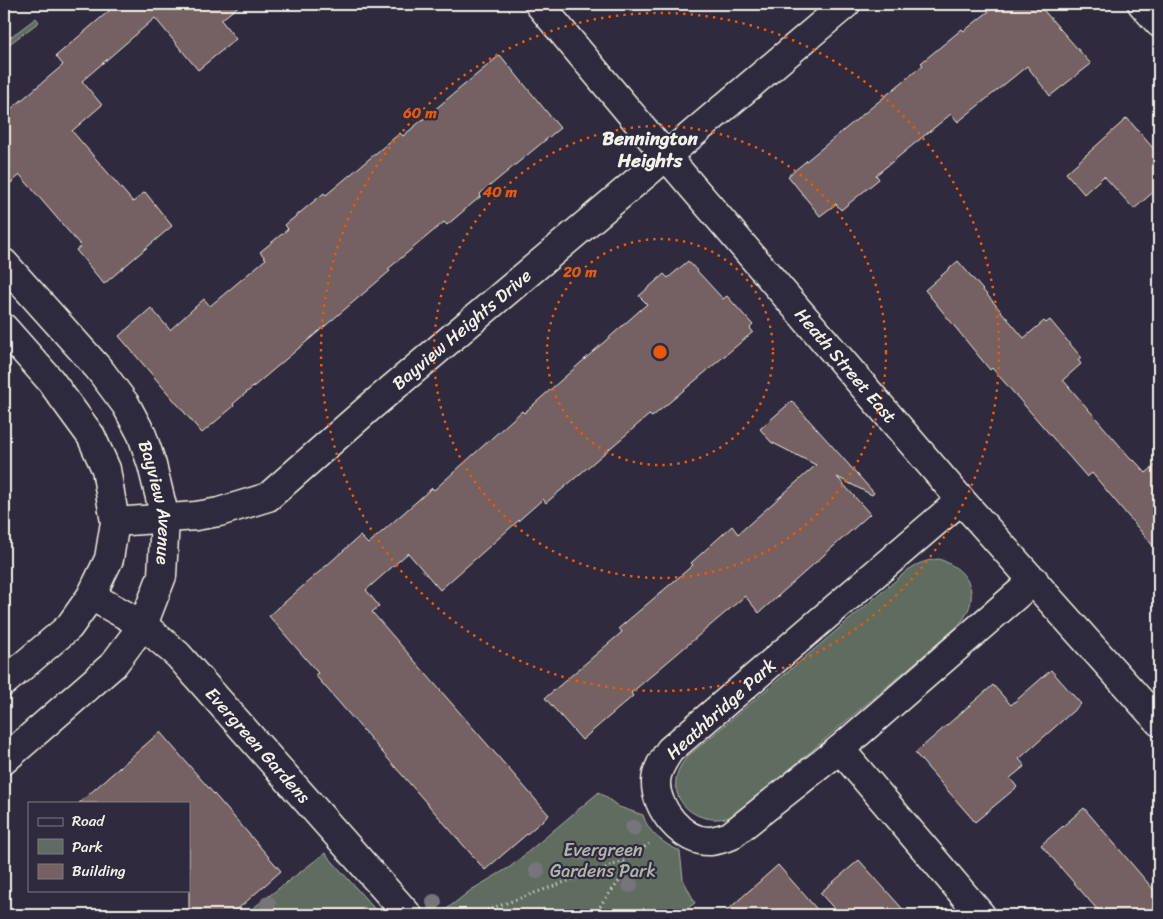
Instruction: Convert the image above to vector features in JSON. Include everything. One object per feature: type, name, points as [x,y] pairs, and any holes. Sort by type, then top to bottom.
[{"type":"street","name":"Heath Street East","points":[[538,4],[961,500],[1159,722]]},
{"type":"street","name":"Bayview Heights Drive","points":[[115,522],[196,516],[219,512],[268,497],[369,408],[846,4]]},
{"type":"street","points":[[1142,4],[1159,23]]},
{"type":"street","name":"Bayview Avenue","points":[[4,263],[99,368],[126,404],[144,442],[152,465],[164,518],[162,576],[143,624],[113,665],[4,760]]},
{"type":"street","points":[[4,328],[50,380],[91,436],[106,469],[115,522],[109,560],[91,596],[70,627],[4,682]]},
{"type":"street","name":"Heathbridge Park","points":[[961,500],[670,750],[661,763],[656,780],[658,797],[664,811],[674,823],[684,833],[698,840],[711,841],[730,836],[840,749],[1034,580]]},
{"type":"street","name":"Evergreen Gardens","points":[[91,596],[143,624],[178,655],[408,915]]},
{"type":"street","points":[[840,749],[981,915]]},
{"type":"path","points":[[473,915],[624,861],[663,834],[674,823]]},
{"type":"path","points":[[595,915],[604,900],[622,878],[624,861]]},
{"type":"green space","points":[[36,18],[39,22],[4,48],[4,42]]},
{"type":"green space","points":[[939,559],[951,564],[960,571],[970,587],[970,607],[957,627],[736,815],[721,819],[706,818],[684,806],[678,795],[676,783],[678,770],[687,757],[908,570],[923,562]]},
{"type":"green space","name":"Evergreen Gardens Park","points":[[599,792],[619,807],[643,815],[645,821],[657,837],[680,851],[683,879],[695,903],[678,915],[439,915],[471,890],[510,867]]},
{"type":"green space","points":[[325,853],[380,915],[244,915]]},
{"type":"building","points":[[117,4],[241,4],[221,20],[236,39],[198,70],[155,18],[82,81],[102,105],[72,131],[133,202],[145,192],[172,226],[104,284],[76,250],[81,246],[20,175],[4,189],[4,115],[63,65],[56,56]]},
{"type":"building","points":[[998,4],[1038,4],[1091,64],[1050,96],[1027,66],[958,122],[951,114],[876,175],[879,179],[841,210],[836,204],[820,216],[788,176],[923,65],[921,63],[962,29],[964,31]]},
{"type":"building","points":[[500,55],[560,128],[480,194],[481,196],[447,225],[444,222],[388,269],[390,271],[233,404],[234,406],[202,433],[119,336],[151,308],[170,330],[204,299],[210,306],[266,259],[260,252],[288,229],[285,225],[324,193],[326,195],[400,133],[403,136]]},
{"type":"building","points":[[1127,118],[1159,155],[1159,187],[1134,209],[1104,176],[1084,194],[1066,173]]},
{"type":"building","points":[[688,261],[723,299],[727,296],[753,325],[750,328],[753,332],[652,417],[649,415],[546,503],[543,499],[440,590],[408,553],[366,590],[379,606],[372,612],[549,815],[485,870],[315,675],[318,673],[269,616],[360,536],[368,544],[432,488],[434,490],[522,411],[524,413],[647,304],[639,296],[664,274],[668,278]]},
{"type":"building","points":[[958,261],[1024,338],[1044,321],[1046,323],[1050,320],[1081,357],[1078,360],[1081,364],[1063,380],[1133,461],[1146,473],[1159,462],[1159,553],[1092,473],[1087,477],[992,368],[990,370],[925,290]]},
{"type":"building","points":[[792,401],[874,493],[872,495],[837,477],[870,514],[759,613],[745,596],[631,693],[633,696],[582,740],[545,698],[622,632],[619,628],[693,565],[691,563],[732,526],[738,534],[816,465],[771,442],[760,429]]},
{"type":"building","points":[[1051,670],[1081,704],[1019,759],[1025,766],[1010,778],[1017,787],[975,822],[915,753],[993,685],[1011,705]]},
{"type":"building","points":[[160,732],[281,871],[231,915],[189,915],[190,802],[80,802]]},
{"type":"building","points":[[1084,808],[1159,896],[1159,915],[1102,915],[1041,845]]},
{"type":"building","points":[[859,860],[908,915],[840,915],[820,893]]},
{"type":"building","points":[[778,865],[822,915],[722,915]]},
{"type":"district","name":"Bennington Heights","points":[[650,149]]}]
